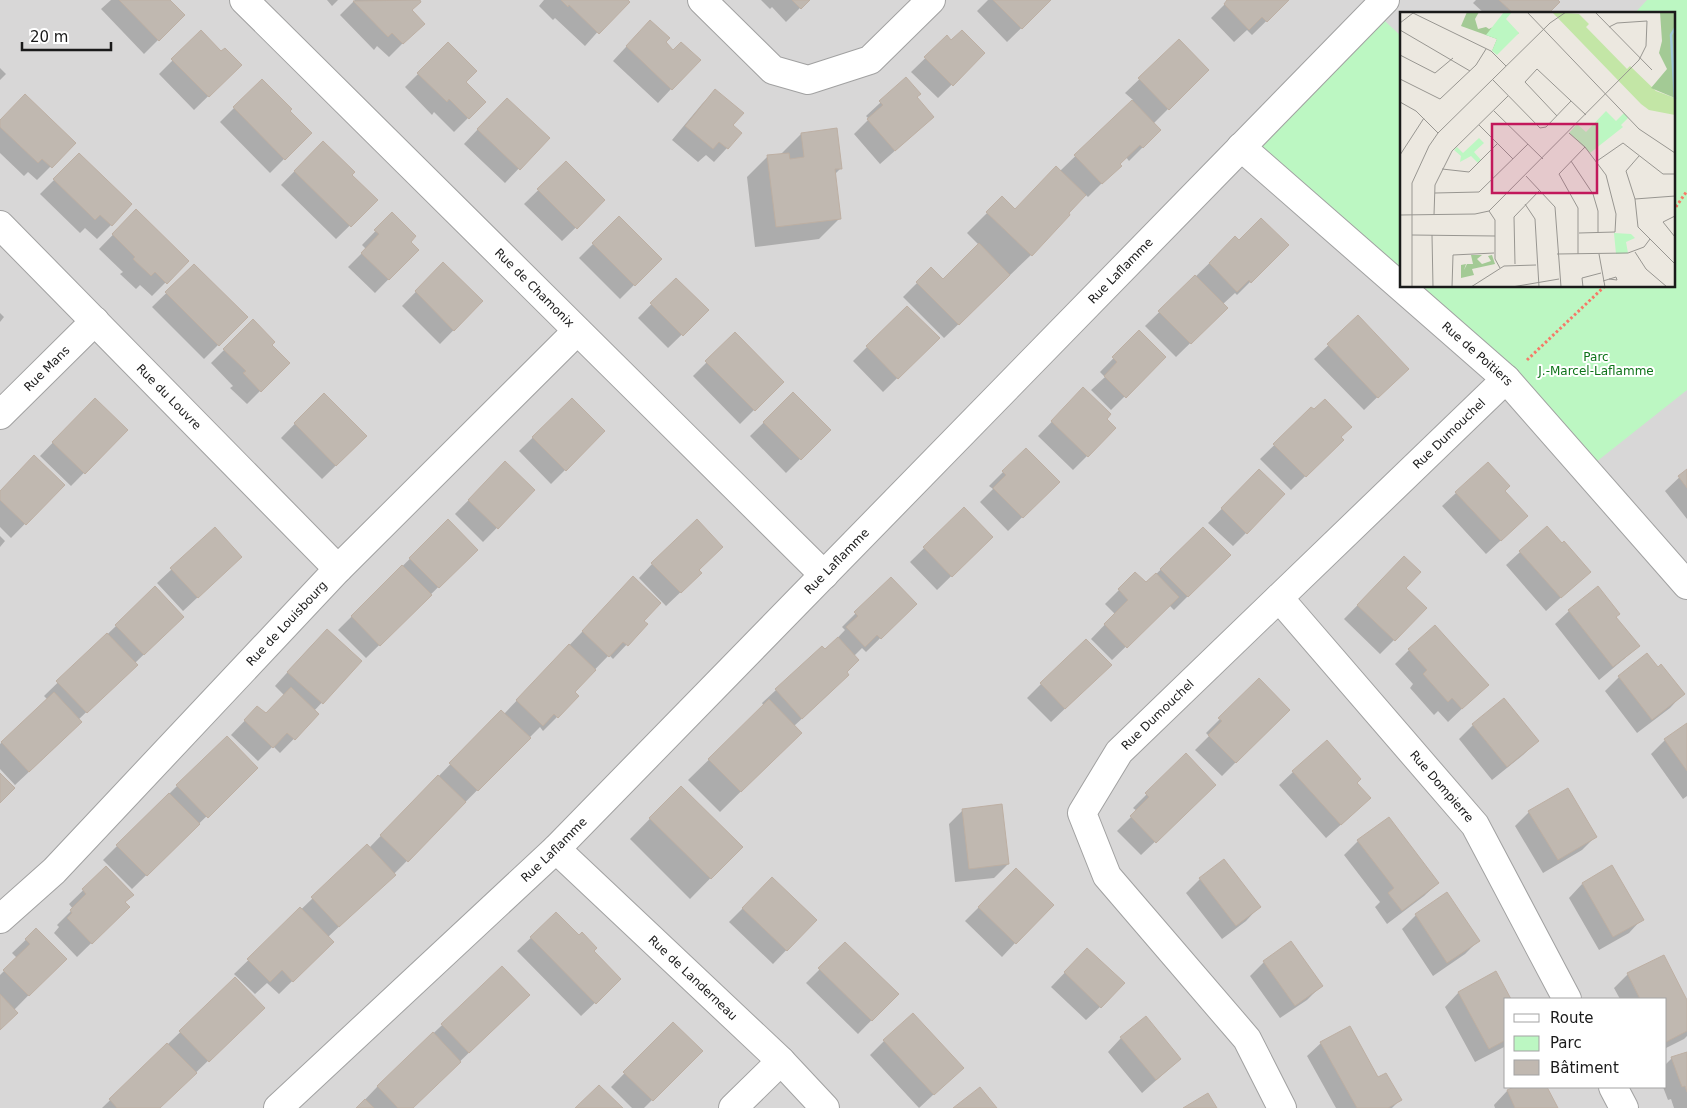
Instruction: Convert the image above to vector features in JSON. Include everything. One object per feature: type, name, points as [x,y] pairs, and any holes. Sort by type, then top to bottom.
[{"type":"street","name":"Rue de Chamonix","points":[[244,0],[824,575]]},
{"type":"street","points":[[702,0],[773,70],[808,80],[870,60],[931,0]]},
{"type":"street","name":"Rue Laflamme","points":[[278,1108],[556,850],[1385,0]]},
{"type":"street","name":"Rue de Poitiers","points":[[1241,148],[1400,287]]},
{"type":"street","name":"Rue du Louvre","points":[[0,225],[338,570]]},
{"type":"street","name":"Rue de Poitiers","points":[[1402,288],[1506,379],[1687,585]]},
{"type":"street","name":"Rue Mans","points":[[0,415],[94,321]]},
{"type":"street","name":"Rue de Louisbourg","points":[[0,919],[54,871],[338,570],[577,331]]},
{"type":"street","name":"Rue Dumouchel","points":[[1282,1108],[1247,1039],[1106,876],[1082,813],[1119,752],[1506,379]]},
{"type":"street","name":"Rue Dompierre","points":[[1279,598],[1475,825],[1566,998]]},
{"type":"street","name":"Rue de Landerneau","points":[[556,850],[781,1061],[825,1108]]},
{"type":"street","points":[[733,1108],[781,1061]]},
{"type":"street","points":[[1614,1088],[1624,1108]]},
{"type":"path","points":[[1674,210],[1687,191]]},
{"type":"path","points":[[1506,379],[1602,288]]},
{"type":"shaded area","points":[[0,0],[1687,0],[1687,1108],[0,1108]]},
{"type":"green space","name":"Parc J.-Marcel-Laflamme","points":[[1647,0],[1687,0],[1687,390],[1586,470],[1241,147],[1374,11],[1400,35],[1400,288],[1674,288],[1674,12],[1636,12]]},
{"type":"building","points":[[119,0],[170,0],[185,15],[159,41]]},
{"type":"building","points":[[420,0],[421,2],[412,10],[425,24],[403,44],[392,33],[388,37],[353,1]]},
{"type":"building","points":[[561,0],[628,0],[630,2],[599,34],[569,5],[568,7]]},
{"type":"building","points":[[792,0],[810,0],[801,9]]},
{"type":"building","points":[[993,0],[1051,0],[1022,29]]},
{"type":"building","points":[[1227,0],[1289,0],[1267,22],[1262,17],[1249,30],[1224,4]]},
{"type":"building","points":[[1499,0],[1558,0],[1560,2],[1550,12],[1512,12]]},
{"type":"building","points":[[650,20],[670,38],[666,42],[673,50],[681,42],[701,60],[672,90],[626,46]]},
{"type":"building","points":[[201,30],[221,51],[225,48],[242,65],[209,97],[171,59]]},
{"type":"building","points":[[962,30],[985,53],[953,86],[924,57],[947,35],[951,40]]},
{"type":"building","points":[[1179,39],[1209,70],[1169,110],[1138,78]]},
{"type":"building","points":[[448,42],[477,71],[466,82],[486,102],[469,119],[449,99],[447,102],[417,73]]},
{"type":"building","points":[[906,77],[921,94],[917,97],[934,117],[895,151],[867,119],[883,105],[879,101]]},
{"type":"building","points":[[262,79],[292,109],[290,111],[312,133],[285,160],[233,107]]},
{"type":"building","points":[[715,89],[744,113],[733,125],[742,133],[728,149],[719,142],[713,149],[685,126]]},
{"type":"building","points":[[25,94],[76,143],[52,168],[42,159],[38,163],[0,127],[0,120]]},
{"type":"building","points":[[507,98],[550,138],[520,170],[477,129]]},
{"type":"building","points":[[1132,100],[1161,130],[1143,148],[1140,145],[1120,164],[1122,166],[1102,184],[1074,155]]},
{"type":"building","points":[[837,128],[842,169],[835,169],[841,219],[776,227],[767,155],[789,153],[790,159],[804,157],[801,133]]},
{"type":"building","points":[[323,141],[355,172],[352,175],[378,200],[351,227],[294,171]]},
{"type":"building","points":[[79,153],[132,204],[112,226],[100,215],[95,220],[53,179]]},
{"type":"building","points":[[566,161],[605,200],[577,229],[537,189]]},
{"type":"building","points":[[1056,166],[1086,195],[1032,256],[986,212],[1002,196],[1015,209]]},
{"type":"building","points":[[136,209],[189,261],[167,284],[155,272],[151,276],[133,259],[135,257],[112,234]]},
{"type":"building","points":[[392,212],[416,236],[411,242],[419,250],[389,280],[361,253],[379,234],[374,230]]},
{"type":"building","points":[[619,216],[662,259],[635,286],[592,243]]},
{"type":"building","points":[[1261,218],[1289,245],[1251,283],[1249,280],[1237,292],[1209,263],[1235,236],[1239,240]]},
{"type":"building","points":[[979,243],[1010,275],[959,325],[916,282],[931,267],[943,279]]},
{"type":"building","points":[[443,262],[483,301],[454,331],[415,291]]},
{"type":"building","points":[[194,264],[248,317],[219,346],[165,292]]},
{"type":"building","points":[[1195,275],[1228,308],[1191,344],[1158,311]]},
{"type":"building","points":[[676,278],[709,310],[683,336],[650,303]]},
{"type":"building","points":[[907,306],[940,338],[898,379],[866,346]]},
{"type":"building","points":[[1358,315],[1409,369],[1378,398],[1327,344]]},
{"type":"building","points":[[253,319],[275,342],[272,345],[290,363],[261,392],[243,373],[246,371],[223,349]]},
{"type":"building","points":[[1139,330],[1166,357],[1126,398],[1104,376],[1117,362],[1112,357]]},
{"type":"building","points":[[735,332],[784,382],[755,411],[705,361]]},
{"type":"building","points":[[1083,387],[1111,414],[1107,419],[1116,428],[1088,457],[1051,421]]},
{"type":"building","points":[[793,392],[831,430],[801,460],[763,422]]},
{"type":"building","points":[[324,393],[367,436],[336,466],[294,423]]},
{"type":"building","points":[[95,398],[128,430],[85,474],[52,442]]},
{"type":"building","points":[[572,398],[605,431],[566,471],[532,437]]},
{"type":"building","points":[[1325,399],[1352,427],[1341,437],[1344,440],[1306,477],[1273,444],[1311,407],[1314,409]]},
{"type":"building","points":[[1026,448],[1060,482],[1023,518],[993,488],[1006,475],[1002,471]]},
{"type":"building","points":[[34,455],[65,485],[26,525],[0,500],[0,491]]},
{"type":"building","points":[[505,461],[535,490],[498,529],[468,500]]},
{"type":"building","points":[[1488,462],[1510,486],[1505,491],[1528,516],[1501,541],[1455,492]]},
{"type":"building","points":[[1259,469],[1285,494],[1247,534],[1221,508]]},
{"type":"building","points":[[1687,469],[1687,488],[1678,476]]},
{"type":"building","points":[[964,507],[993,537],[952,577],[923,547]]},
{"type":"building","points":[[448,519],[478,550],[439,588],[409,558]]},
{"type":"building","points":[[697,519],[723,547],[699,570],[702,573],[681,593],[651,563]]},
{"type":"building","points":[[1547,526],[1562,543],[1564,541],[1591,572],[1561,598],[1519,551]]},
{"type":"building","points":[[215,527],[242,557],[198,598],[170,568]]},
{"type":"building","points":[[1203,527],[1231,555],[1188,597],[1160,569]]},
{"type":"building","points":[[1404,556],[1421,572],[1406,588],[1427,608],[1395,641],[1357,605]]},
{"type":"building","points":[[402,565],[432,595],[380,646],[351,616]]},
{"type":"building","points":[[1135,572],[1146,582],[1156,573],[1179,597],[1127,648],[1104,624],[1128,600],[1118,589]]},
{"type":"building","points":[[633,576],[661,603],[644,621],[648,624],[628,646],[623,642],[609,657],[582,631]]},
{"type":"building","points":[[891,577],[917,604],[881,639],[877,635],[865,647],[846,627],[858,616],[854,612]]},
{"type":"building","points":[[155,586],[184,617],[144,655],[115,625]]},
{"type":"building","points":[[1598,586],[1620,614],[1616,617],[1640,646],[1613,667],[1568,610]]},
{"type":"building","points":[[1435,625],[1489,685],[1462,709],[1452,698],[1448,702],[1423,674],[1427,670],[1408,649]]},
{"type":"building","points":[[327,629],[362,661],[323,704],[287,672]]},
{"type":"building","points":[[107,633],[138,665],[87,713],[56,681]]},
{"type":"building","points":[[838,637],[859,660],[847,672],[849,675],[802,719],[775,689],[822,646],[825,649]]},
{"type":"building","points":[[1086,639],[1112,665],[1065,709],[1040,683]]},
{"type":"building","points":[[569,644],[596,670],[575,692],[579,696],[558,718],[554,714],[543,726],[516,700]]},
{"type":"building","points":[[1647,653],[1658,667],[1661,664],[1685,694],[1652,720],[1618,676]]},
{"type":"building","points":[[1259,678],[1290,710],[1236,763],[1208,735],[1222,721],[1218,718]]},
{"type":"building","points":[[291,687],[319,714],[295,740],[287,733],[273,748],[244,720],[257,706],[266,713]]},
{"type":"building","points":[[54,692],[82,722],[29,772],[1,742]]},
{"type":"building","points":[[1504,698],[1539,741],[1507,767],[1472,724]]},
{"type":"building","points":[[769,699],[802,733],[741,792],[708,759]]},
{"type":"building","points":[[501,710],[531,738],[478,791],[449,763]]},
{"type":"building","points":[[1687,723],[1687,771],[1664,739]]},
{"type":"building","points":[[227,736],[258,768],[208,818],[176,785]]},
{"type":"building","points":[[1327,740],[1361,779],[1357,783],[1371,798],[1341,825],[1292,771]]},
{"type":"building","points":[[1186,753],[1216,785],[1156,843],[1130,816],[1149,797],[1145,793]]},
{"type":"building","points":[[0,773],[15,788],[0,803]]},
{"type":"building","points":[[438,775],[466,802],[408,862],[380,835]]},
{"type":"building","points":[[681,786],[743,847],[711,879],[649,818]]},
{"type":"building","points":[[1568,788],[1597,837],[1558,860],[1528,811]]},
{"type":"building","points":[[169,793],[200,824],[147,876],[116,845]]},
{"type":"building","points":[[1002,804],[1009,864],[969,869],[962,809]]},
{"type":"building","points":[[1389,817],[1439,883],[1402,911],[1388,893],[1394,888],[1357,840]]},
{"type":"building","points":[[367,844],[396,875],[339,927],[311,897]]},
{"type":"building","points":[[1224,859],[1261,907],[1236,926],[1199,878]]},
{"type":"building","points":[[1612,865],[1644,920],[1613,937],[1582,883]]},
{"type":"building","points":[[106,866],[134,895],[125,902],[130,907],[92,944],[67,918],[72,913],[70,910],[86,894],[82,889]]},
{"type":"building","points":[[1016,868],[1054,905],[1016,944],[978,907]]},
{"type":"building","points":[[772,877],[817,920],[787,951],[742,908]]},
{"type":"building","points":[[1447,892],[1480,941],[1447,963],[1415,914]]},
{"type":"building","points":[[300,907],[334,942],[293,982],[282,970],[270,982],[247,959]]},
{"type":"building","points":[[556,912],[579,935],[582,932],[597,948],[594,951],[621,979],[596,1004],[530,937]]},
{"type":"building","points":[[36,928],[67,959],[29,996],[3,970],[30,944],[25,939]]},
{"type":"building","points":[[1291,941],[1323,986],[1295,1006],[1263,961]]},
{"type":"building","points":[[845,942],[899,994],[872,1021],[818,968]]},
{"type":"building","points":[[1087,948],[1125,983],[1101,1008],[1064,972]]},
{"type":"building","points":[[1664,955],[1687,1000],[1687,1031],[1667,1041],[1667,998],[1640,998],[1627,973]]},
{"type":"building","points":[[502,966],[530,995],[469,1053],[441,1024]]},
{"type":"building","points":[[1496,971],[1510,998],[1504,998],[1504,1041],[1489,1049],[1458,992]]},
{"type":"building","points":[[235,977],[265,1008],[209,1062],[179,1031]]},
{"type":"building","points":[[0,994],[18,1013],[0,1030]]},
{"type":"building","points":[[913,1013],[964,1068],[934,1095],[883,1040]]},
{"type":"building","points":[[1146,1016],[1181,1059],[1156,1080],[1120,1037]]},
{"type":"building","points":[[673,1022],[703,1051],[653,1101],[623,1072]]},
{"type":"building","points":[[1350,1026],[1378,1077],[1386,1073],[1402,1100],[1388,1108],[1357,1108],[1320,1042]]},
{"type":"building","points":[[433,1032],[461,1062],[413,1108],[398,1108],[377,1086]]},
{"type":"building","points":[[167,1043],[197,1073],[160,1108],[117,1108],[109,1099]]},
{"type":"building","points":[[1687,1052],[1687,1092],[1685,1086],[1682,1087],[1671,1057]]},
{"type":"building","points":[[599,1085],[623,1108],[575,1108]]},
{"type":"building","points":[[980,1087],[997,1108],[953,1108]]},
{"type":"building","points":[[1512,1088],[1548,1088],[1558,1108],[1515,1108],[1507,1090]]},
{"type":"building","points":[[1208,1093],[1217,1108],[1183,1108]]},
{"type":"building","points":[[365,1099],[374,1108],[356,1108]]}]
